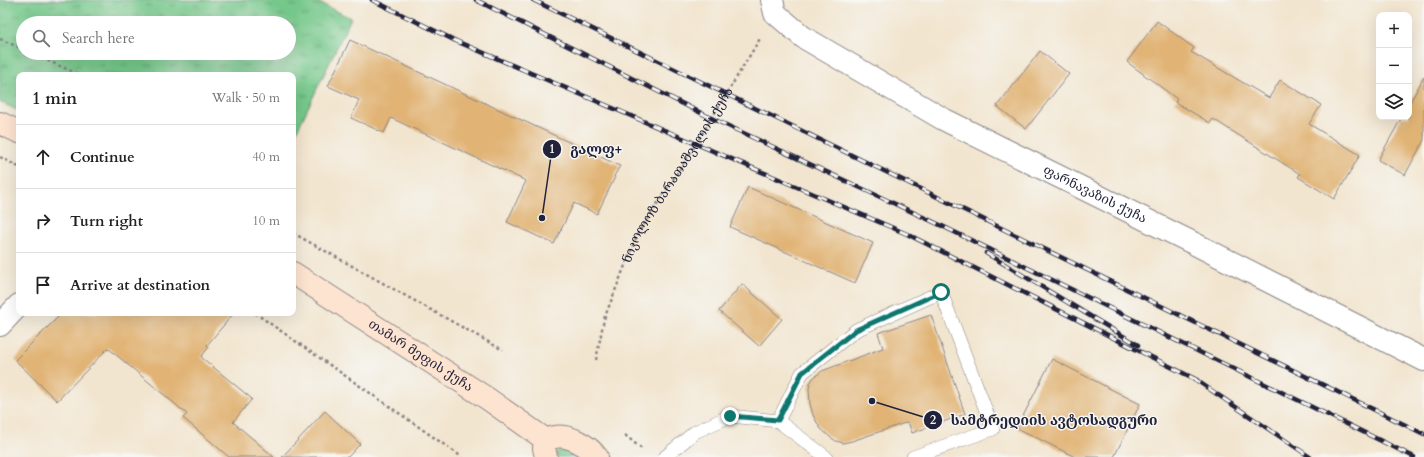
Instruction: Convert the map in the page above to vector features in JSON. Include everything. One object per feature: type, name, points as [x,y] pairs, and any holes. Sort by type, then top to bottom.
[{"type":"main road","points":[[0,123],[16,131]]},
{"type":"main road","name":"თამარ მეფის ქუჩა","points":[[296,275],[488,399],[546,449],[556,436],[568,438],[583,445],[597,457]]},
{"type":"street","name":"ფარნავაზის ქუჩა","points":[[773,6],[803,37],[943,119],[1424,360]]},
{"type":"street","points":[[0,325],[16,308]]},
{"type":"lane","points":[[778,420],[802,373],[856,330],[941,292],[993,429],[914,457]]},
{"type":"lane","points":[[665,457],[695,432],[730,416],[778,420],[826,457]]},
{"type":"path","name":"ნიკოლოზ ბარათაშვილის ქუჩა","points":[[596,360],[604,319],[636,235],[696,144],[773,6]]},
{"type":"path","points":[[0,39],[16,46]]},
{"type":"path","points":[[47,60],[73,72]]},
{"type":"path","points":[[0,157],[16,165]]},
{"type":"path","points":[[296,235],[504,350]]},
{"type":"path","points":[[259,316],[462,457]]},
{"type":"path","points":[[625,436],[646,453]]},
{"type":"green space","points":[[0,0],[313,0],[351,18],[296,133],[296,72],[16,72],[16,110],[0,102]]},
{"type":"green space","points":[[567,446],[588,457],[556,457],[558,451]]},
{"type":"building","points":[[1157,21],[1194,48],[1191,52],[1269,98],[1280,80],[1321,105],[1309,124],[1360,155],[1334,199],[1298,177],[1300,174],[1213,119],[1210,123],[1175,102],[1177,99],[1127,62]]},
{"type":"building","points":[[350,40],[620,166],[597,214],[574,203],[554,244],[507,222],[526,181],[391,118],[384,133],[351,118],[359,100],[328,86]]},
{"type":"building","points":[[1040,51],[1069,74],[1026,129],[997,106]]},
{"type":"building","points":[[1424,77],[1424,140],[1405,175],[1378,160],[1400,120],[1412,120],[1412,99]]},
{"type":"building","points":[[748,187],[873,243],[855,283],[730,227]]},
{"type":"building","points":[[742,284],[782,319],[759,346],[719,311]]},
{"type":"building","points":[[931,315],[965,414],[912,433],[908,422],[843,443],[836,441],[820,428],[813,415],[810,404],[809,389],[813,378],[822,371],[883,348],[878,333]]},
{"type":"building","points":[[59,316],[231,316],[207,345],[209,347],[201,357],[252,399],[233,422],[274,457],[229,457],[183,418],[187,414],[108,348],[57,401],[15,360]]},
{"type":"building","points":[[1052,359],[1140,404],[1114,457],[1075,457],[1017,428]]},
{"type":"building","points":[[325,411],[360,444],[348,457],[282,457]]},
{"type":"railway","points":[[372,0],[456,41],[907,234],[1197,380]]},
{"type":"railway","points":[[476,0],[711,118],[938,224],[1414,457]]},
{"type":"railway","points":[[533,0],[1424,434]]},
{"type":"railway","points":[[986,253],[1138,345]]},
{"type":"railway","points":[[1193,378],[1310,457]]},
{"type":"place","name":"გალფ+","points":[[542,218]]},
{"type":"place","name":"სამტრედიის ავტოსადგური","points":[[872,401]]},
{"type":"route","points":[[730,416],[778,420],[802,373],[856,330],[941,292]]}]
